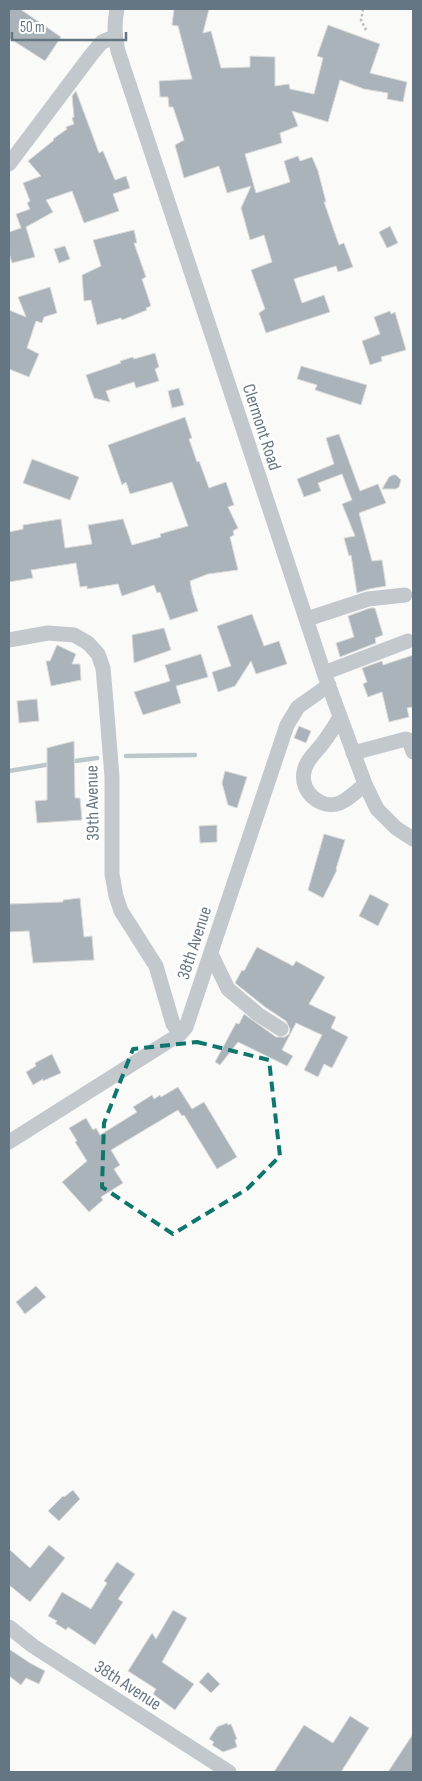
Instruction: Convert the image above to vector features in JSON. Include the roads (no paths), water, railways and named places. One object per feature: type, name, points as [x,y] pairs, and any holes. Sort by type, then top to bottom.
[{"type":"street","name":"Clermont Road","points":[[117,9],[114,38],[353,754],[377,809],[396,828],[413,839]]},
{"type":"street","points":[[9,164],[91,55],[102,42],[114,38]]},
{"type":"street","points":[[307,619],[368,598],[405,595]]},
{"type":"street","name":"39th Avenue","points":[[9,640],[48,633],[74,634],[88,643],[98,654],[103,668],[112,777],[112,874],[116,896],[121,911],[156,966],[174,1024],[180,1034]]},
{"type":"street","name":"38th Avenue","points":[[180,1034],[186,1027],[287,725],[298,707],[327,679],[408,641]]},
{"type":"street","points":[[340,717],[307,763],[304,772],[306,787],[322,804],[328,805],[340,803],[365,784]]},
{"type":"street","points":[[353,754],[406,738],[409,740],[413,752]]},
{"type":"street","points":[[211,954],[228,989],[259,1015],[281,1029]]},
{"type":"street","points":[[9,1142],[180,1034]]},
{"type":"street","name":"38th Avenue","points":[[9,1627],[33,1646],[229,1772]]},
{"type":"waterway","points":[[126,756],[195,755]]},
{"type":"waterway","points":[[68,762],[97,758]]},
{"type":"waterway","points":[[9,771],[51,764]]}]
